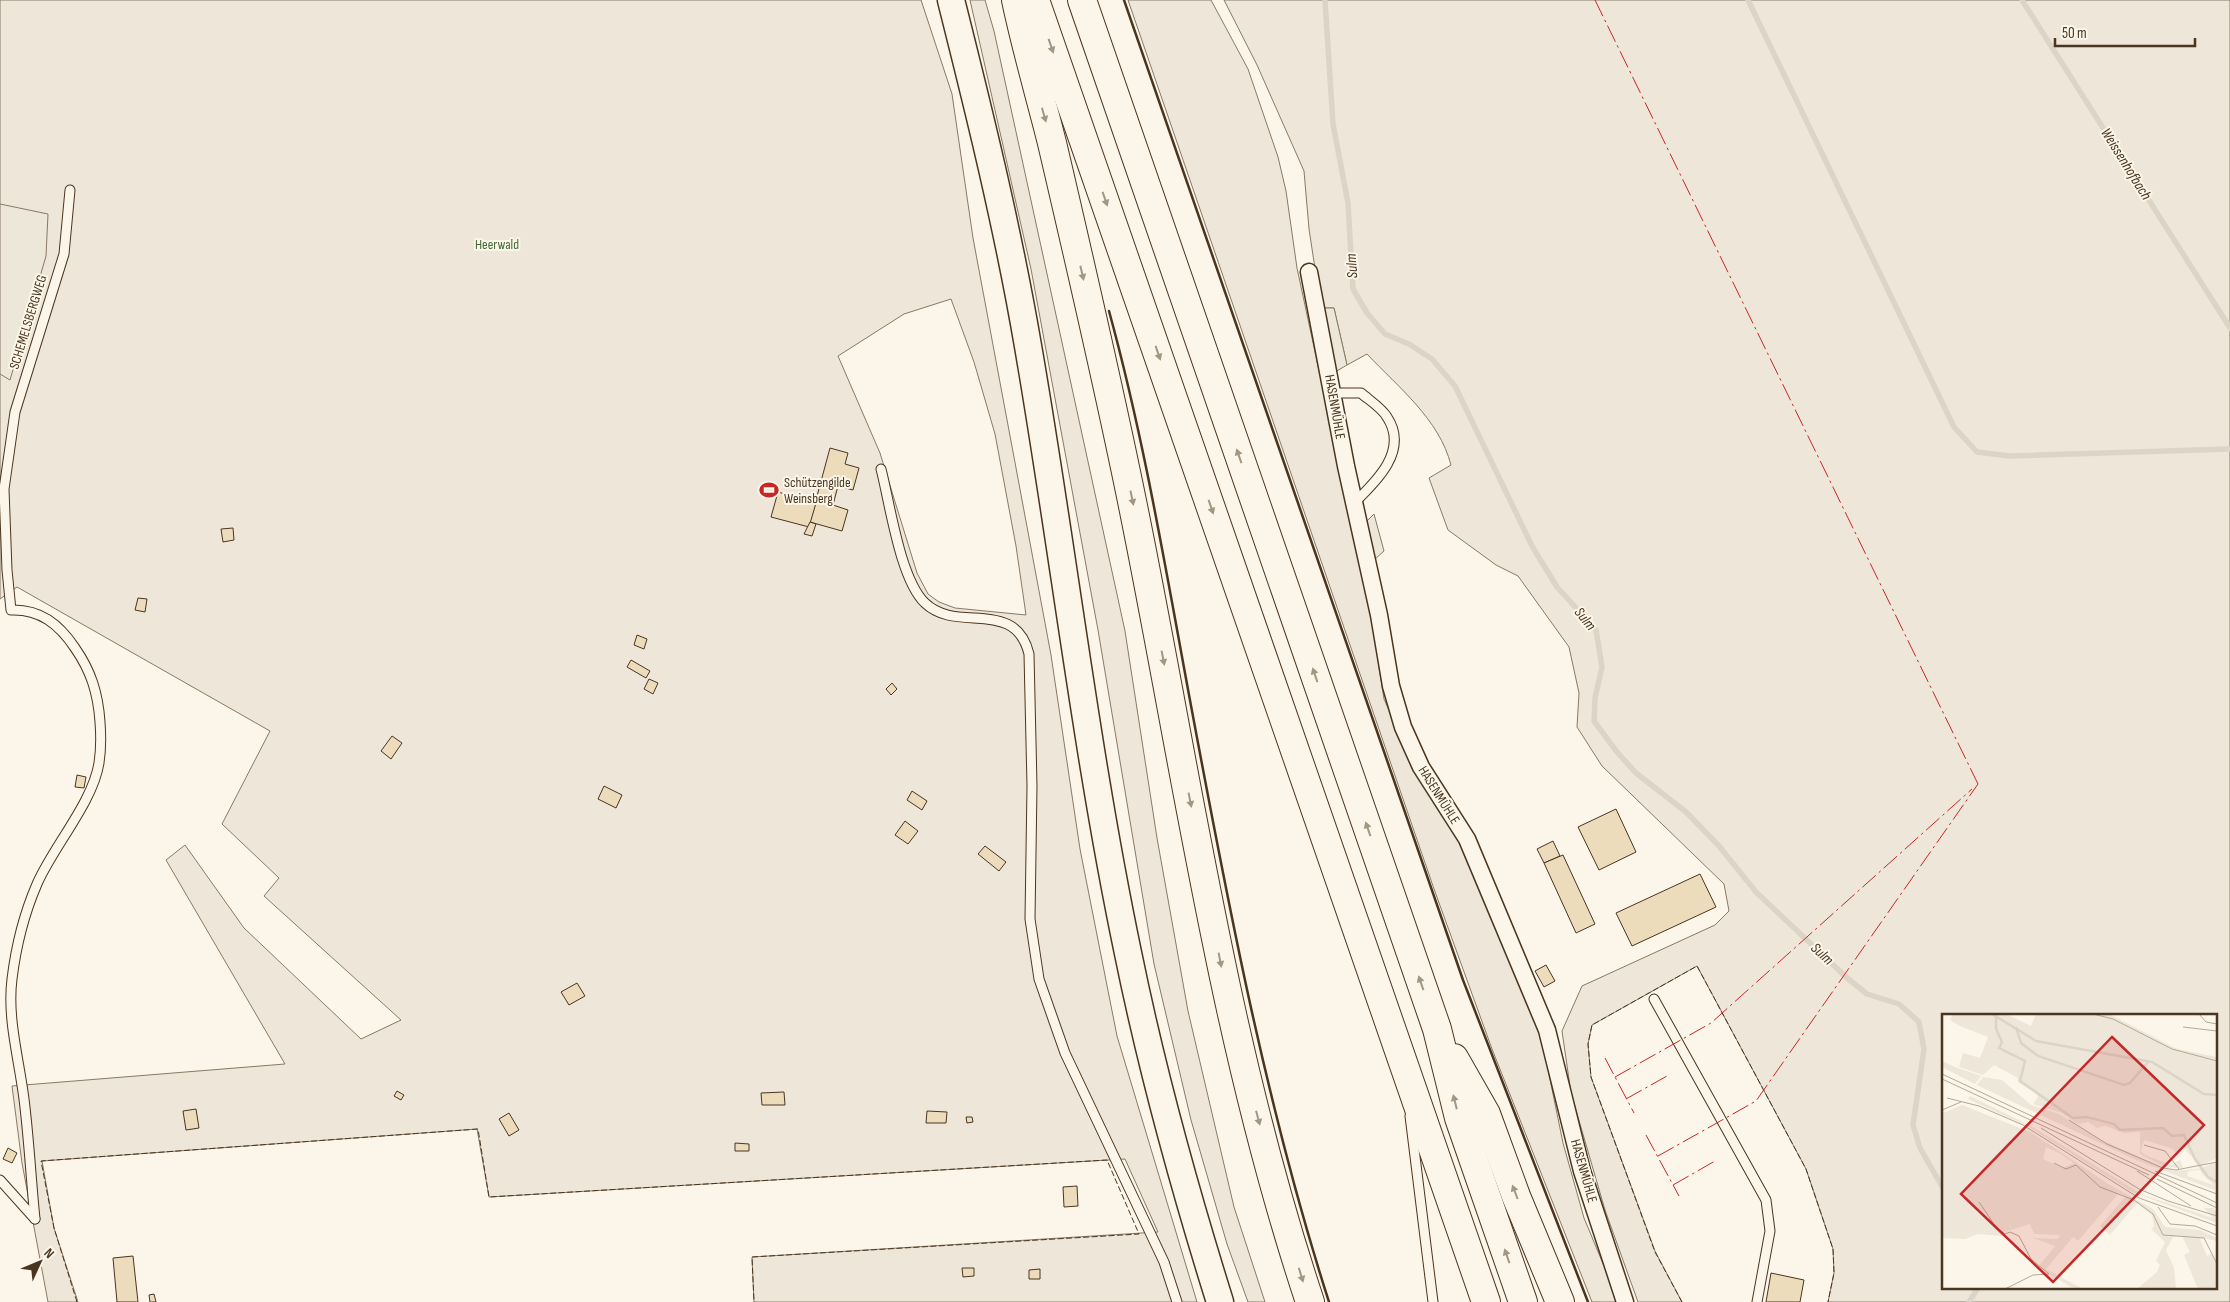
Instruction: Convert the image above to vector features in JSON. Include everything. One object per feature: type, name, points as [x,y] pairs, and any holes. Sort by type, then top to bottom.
[{"type":"highway","points":[[1016,0],[1026,52],[1050,138],[1092,313],[1135,513],[1223,972],[1248,1082],[1310,1302]]},
{"type":"highway","points":[[1035,0],[1486,1302]]},
{"type":"highway","points":[[1082,0],[1437,1029],[1459,1118],[1523,1302]]},
{"type":"highway","points":[[1437,1029],[1486,1114],[1516,1196],[1560,1302]]},
{"type":"main road","points":[[951,0],[992,164],[1028,346],[1078,671],[1127,952],[1158,1089],[1220,1302]]},
{"type":"street","name":"HASENMÜHLE","points":[[1309,272],[1354,504],[1379,615],[1391,686],[1403,727],[1421,767],[1467,839],[1547,1030],[1582,1171],[1625,1302]]},
{"type":"lane","name":"SCHEMELSBERGWEG","points":[[0,1180],[35,1219],[24,1099],[11,1014],[12,981],[16,949],[37,883],[88,793],[99,764],[101,733],[98,698],[88,667],[66,635],[45,616],[25,610],[11,610],[6,570],[4,489],[14,421],[64,254],[70,190]]},
{"type":"lane","points":[[1333,393],[1361,393],[1387,415],[1396,434],[1393,454],[1379,478],[1354,504]]},
{"type":"lane","points":[[881,469],[908,577],[924,602],[936,612],[993,620],[1011,625],[1020,631],[1026,640],[1029,654],[1032,776],[1030,919],[1039,979],[1065,1053],[1164,1262],[1177,1302]]},
{"type":"lane","points":[[1654,999],[1766,1200],[1770,1232],[1757,1302]]},
{"type":"lane","points":[[1404,1066],[1432,1302]]},
{"type":"green space","name":"Heerwald","points":[[0,0],[921,0],[952,94],[973,238],[1051,655],[1080,849],[1117,1036],[1197,1302],[754,1302],[752,1257],[1158,1232],[1125,1159],[489,1197],[477,1129],[42,1161],[54,1228],[78,1302],[48,1302],[22,1163],[12,1086],[285,1064],[166,860],[185,845],[244,928],[361,1039],[401,1020],[264,896],[279,878],[222,824],[270,731],[17,587],[0,599]],"holes":[[[951,299],[974,362],[995,434],[1016,546],[1026,615],[955,608],[939,602],[928,594],[917,573],[880,453],[838,356],[904,314]]]},
{"type":"green space","points":[[970,0],[985,0],[994,31],[1125,631],[1157,838],[1188,1011],[1234,1207],[1265,1302],[1248,1302],[1227,1244],[1191,1120],[1154,964],[1098,630],[1031,269]]},
{"type":"green space","points":[[1128,0],[1211,0],[1248,69],[1278,157],[1286,191],[1297,268],[1370,608],[1384,699],[1400,735],[1462,845],[1540,1030],[1563,1143],[1584,1218],[1619,1302],[1592,1302],[1492,1049],[1434,889]]},
{"type":"green space","points":[[1224,0],[2230,0],[2230,1302],[1828,1302],[1834,1273],[1833,1249],[1806,1169],[1697,966],[1592,1025],[1588,1044],[1591,1077],[1655,1251],[1682,1302],[1638,1302],[1605,1210],[1571,1093],[1562,1031],[1582,986],[1715,925],[1729,911],[1724,884],[1602,766],[1577,727],[1579,693],[1569,647],[1518,576],[1496,565],[1448,530],[1429,478],[1451,465],[1445,448],[1428,419],[1367,354],[1347,365],[1334,308],[1321,308],[1309,229],[1304,171],[1257,65]]},
{"type":"shaded area","points":[[0,204],[48,214],[46,256],[10,380],[0,374]]},
{"type":"shaded area","points":[[1321,308],[1334,308],[1347,365],[1335,372]]},
{"type":"shaded area","points":[[1374,514],[1384,551],[1374,560],[1364,524]]},
{"type":"building","points":[[830,448],[848,453],[845,464],[859,468],[853,490],[838,486],[833,505],[848,510],[842,531],[810,522]]},
{"type":"building","points":[[778,492],[816,503],[809,527],[771,517]]},
{"type":"building","points":[[810,522],[816,524],[812,536],[804,534]]},
{"type":"building","points":[[233,528],[234,540],[223,542],[221,529]]},
{"type":"building","points":[[138,598],[147,599],[145,612],[135,610]]},
{"type":"building","points":[[637,635],[647,639],[644,649],[634,645]]},
{"type":"building","points":[[631,660],[650,671],[646,678],[627,667]]},
{"type":"building","points":[[649,679],[658,683],[653,694],[644,689]]},
{"type":"building","points":[[892,683],[897,689],[891,695],[886,689]]},
{"type":"building","points":[[392,736],[402,743],[391,759],[381,751]]},
{"type":"building","points":[[77,775],[86,777],[84,788],[75,787]]},
{"type":"building","points":[[604,786],[622,795],[616,808],[598,799]]},
{"type":"building","points":[[912,791],[927,801],[922,810],[907,800]]},
{"type":"building","points":[[1616,809],[1636,852],[1599,870],[1578,827]]},
{"type":"building","points":[[905,821],[918,831],[908,844],[895,835]]},
{"type":"building","points":[[1553,841],[1560,856],[1544,863],[1537,849]]},
{"type":"building","points":[[985,846],[1006,862],[999,871],[978,854]]},
{"type":"building","points":[[1563,855],[1595,924],[1576,933],[1544,863]]},
{"type":"building","points":[[1700,874],[1716,907],[1632,946],[1616,913]]},
{"type":"building","points":[[1546,965],[1555,981],[1544,987],[1535,971]]},
{"type":"building","points":[[577,983],[585,996],[569,1005],[561,992]]},
{"type":"building","points":[[397,1091],[404,1095],[401,1100],[394,1096]]},
{"type":"building","points":[[784,1092],[785,1105],[762,1105],[761,1093]]},
{"type":"building","points":[[196,1109],[199,1128],[186,1130],[183,1111]]},
{"type":"building","points":[[927,1111],[947,1112],[946,1123],[926,1123]]},
{"type":"building","points":[[509,1113],[519,1130],[509,1136],[499,1119]]},
{"type":"building","points":[[966,1117],[972,1117],[973,1122],[967,1123]]},
{"type":"building","points":[[735,1143],[749,1144],[749,1151],[735,1151]]},
{"type":"building","points":[[8,1148],[17,1153],[12,1163],[3,1159]]},
{"type":"building","points":[[1077,1186],[1078,1206],[1064,1207],[1063,1187]]},
{"type":"building","points":[[133,1256],[138,1302],[117,1302],[113,1258]]},
{"type":"building","points":[[962,1268],[974,1268],[974,1276],[963,1277]]},
{"type":"building","points":[[1040,1269],[1040,1279],[1029,1279],[1029,1270]]},
{"type":"building","points":[[1771,1273],[1804,1280],[1800,1302],[1766,1302]]},
{"type":"building","points":[[154,1294],[156,1302],[150,1302],[149,1295]]},
{"type":"waterway","name":"Sulm","points":[[1325,0],[1333,124],[1348,203],[1353,289],[1367,313],[1385,334],[1409,344],[1432,359],[1455,386],[1532,546],[1557,587],[1596,630],[1602,667],[1595,698],[1594,721],[1617,752],[1636,773],[1686,812],[1719,846],[1756,892],[1846,977],[1867,994],[1899,1004],[1919,1022],[1924,1049],[1913,1125],[1920,1148],[1942,1186]]},
{"type":"waterway","points":[[1748,0],[1954,427],[1977,452],[2009,456],[2230,449]]},
{"type":"waterway","name":"Weissenhofbach","points":[[2022,0],[2230,328]]},
{"type":"waterway","name":"Sulm","points":[[1969,1302],[1977,1290]]},
{"type":"fence","points":[[1682,1302],[1655,1252],[1591,1077],[1588,1044],[1592,1025],[1697,966],[1806,1169],[1833,1249],[1834,1273],[1828,1302]]},
{"type":"fence","points":[[77,1302],[54,1228],[41,1161],[478,1129],[489,1197],[1107,1160],[1139,1234],[752,1257],[754,1302]]},
{"type":"wall","points":[[1124,0],[1463,980],[1588,1302]]},
{"type":"wall","points":[[1109,311],[1134,410],[1220,860],[1251,1008],[1287,1156],[1329,1302]]},
{"type":"power","points":[[1595,0],[1978,784]]},
{"type":"power","points":[[1658,1156],[1756,1101],[1978,784]]},
{"type":"power","points":[[1615,1077],[1711,1023],[1972,789]]},
{"type":"power","points":[[1605,1058],[1634,1113]]},
{"type":"power","points":[[1626,1099],[1667,1076]]},
{"type":"power","points":[[1646,1135],[1679,1196]]},
{"type":"power","points":[[1673,1185],[1715,1161]]},
{"type":"place","name":"Schützengilde Weinsberg","points":[[769,490]]}]
